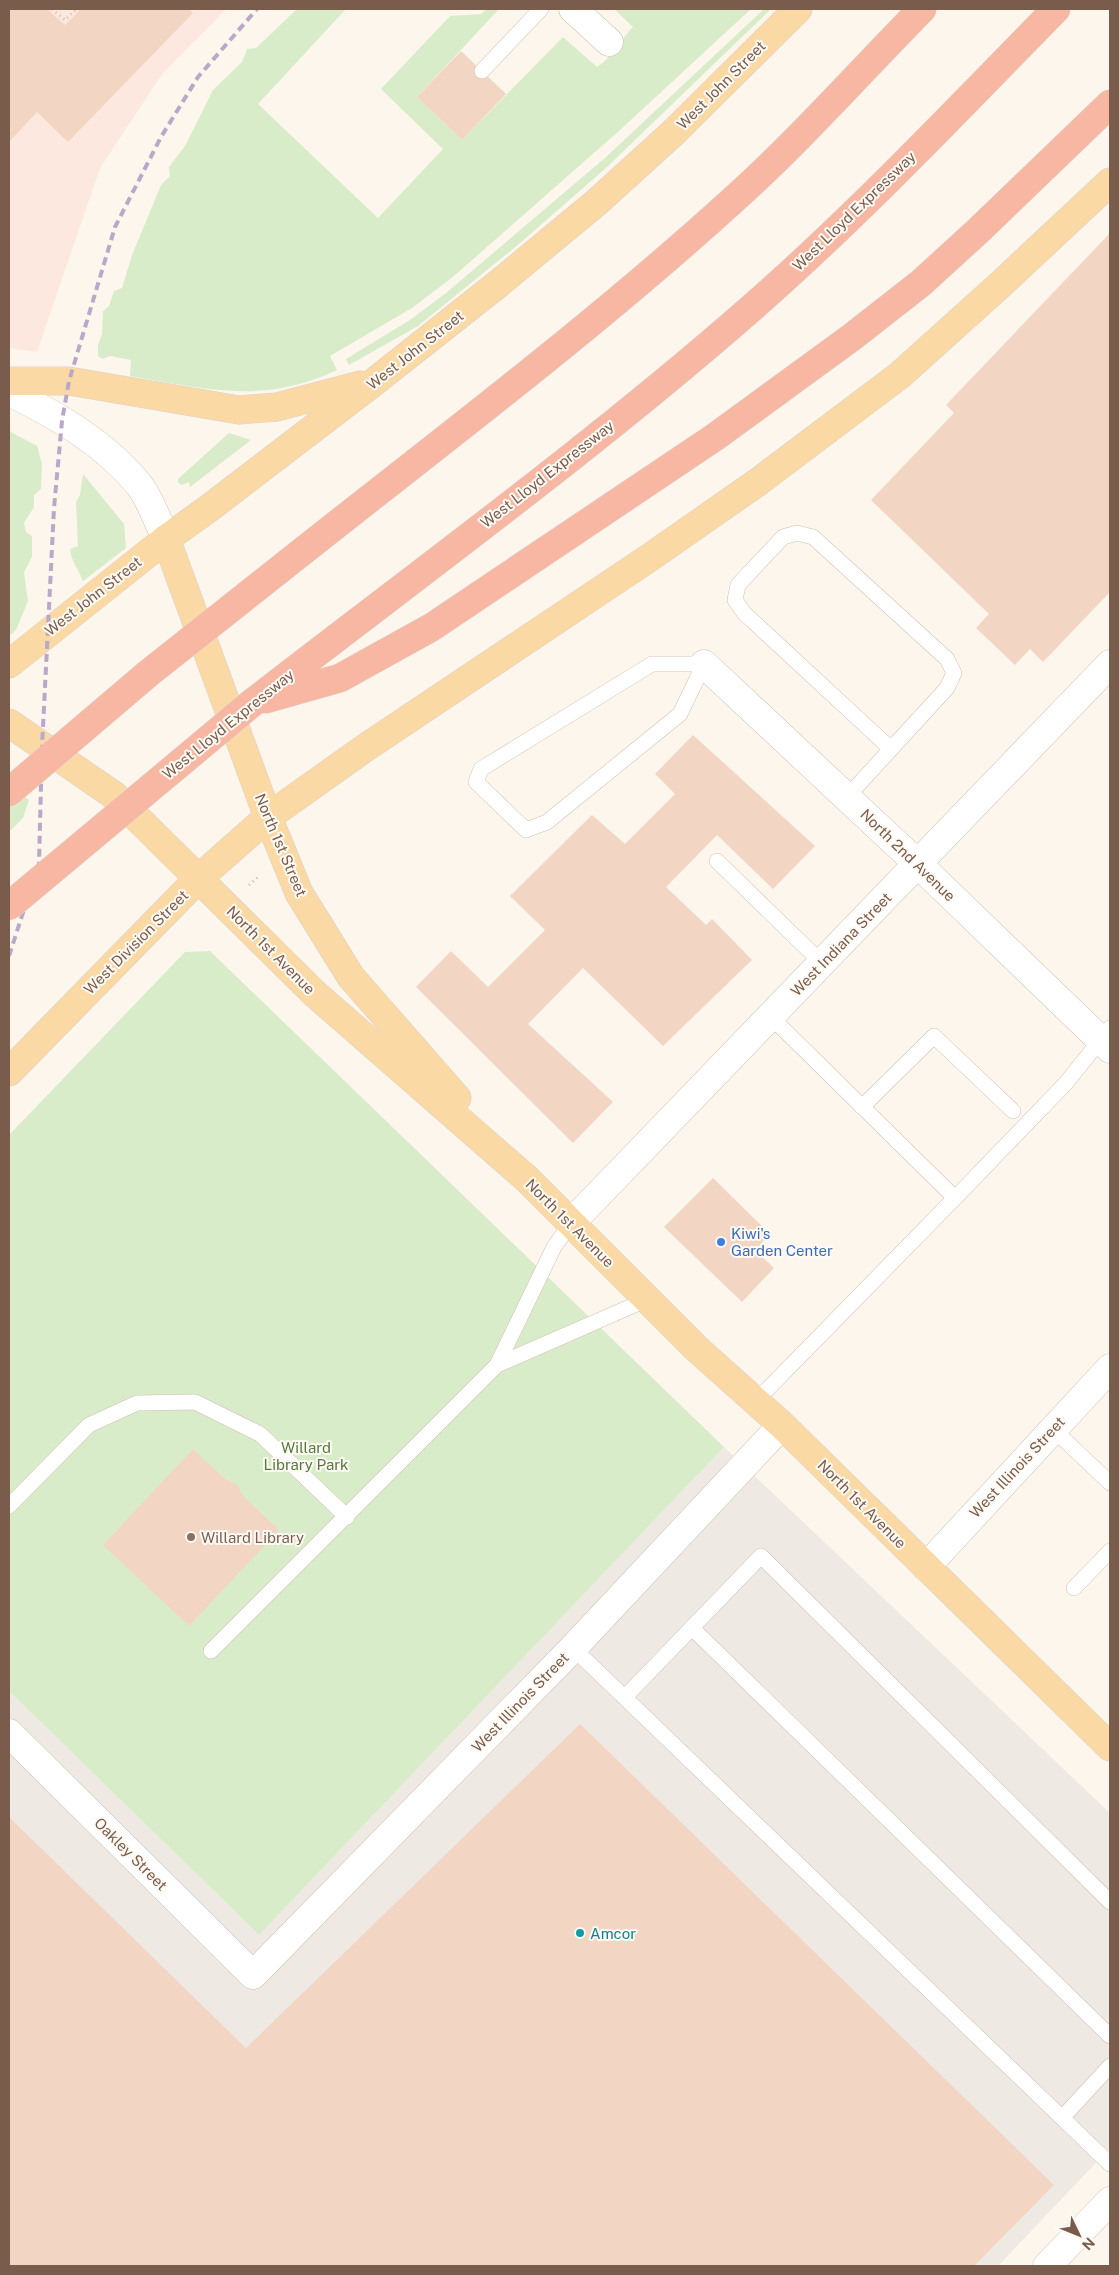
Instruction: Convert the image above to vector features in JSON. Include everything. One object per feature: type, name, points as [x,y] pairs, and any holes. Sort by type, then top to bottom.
[{"type":"highway","points":[[9,792],[150,672],[554,352],[658,266],[734,200],[922,9]]},
{"type":"highway","name":"West Lloyd Expressway","points":[[9,906],[252,703],[540,480],[747,312],[838,229],[1056,9]]},
{"type":"highway","points":[[252,703],[340,678],[432,628],[715,438],[852,337],[921,283],[1110,104]]},
{"type":"main road","name":"West John Street","points":[[9,664],[166,538],[216,503],[374,382],[498,284],[597,202],[674,132],[798,9]]},
{"type":"main road","name":"West Division Street","points":[[9,1072],[198,878],[268,817],[373,743],[649,558],[758,482],[900,375],[1110,182]]},
{"type":"main road","points":[[9,381],[69,382],[239,410],[277,407],[374,382]]},
{"type":"main road","name":"North 1st Street","points":[[166,538],[268,817],[299,892],[350,977],[527,1179]]},
{"type":"main road","name":"North 1st Avenue","points":[[9,724],[115,796],[314,993],[527,1179],[697,1349],[782,1425],[1109,1744]]},
{"type":"street","points":[[574,9],[609,42]]},
{"type":"street","points":[[9,392],[62,421],[90,439],[115,459],[141,488],[166,538]]},
{"type":"street","name":"North 2nd Avenue","points":[[704,664],[1107,1039]]},
{"type":"street","name":"West Indiana Street","points":[[571,1223],[918,864],[1106,676]]},
{"type":"street","name":"West Illinois Street","points":[[926,1567],[1052,1428],[1110,1368]]},
{"type":"street","name":"West Illinois Street","points":[[253,1975],[573,1648],[782,1425]]},
{"type":"street","name":"Oakley Street","points":[[9,1733],[253,1975]]},
{"type":"street","points":[[1047,2266],[1110,2201]]},
{"type":"lane","points":[[482,72],[542,9]]},
{"type":"lane","points":[[847,798],[892,749],[947,688],[954,673],[947,658],[813,537],[797,533],[783,537],[738,585],[735,600],[744,613],[892,749]]},
{"type":"lane","points":[[652,664],[704,664],[680,714],[547,822],[526,830],[476,782],[481,769],[652,664]]},
{"type":"lane","points":[[717,861],[822,963]]},
{"type":"lane","points":[[770,1016],[955,1198]]},
{"type":"lane","points":[[862,1107],[934,1036],[1012,1111]]},
{"type":"lane","points":[[755,1402],[955,1198],[1107,1039]]},
{"type":"lane","points":[[212,1651],[497,1365],[554,1247],[571,1223]]},
{"type":"lane","points":[[497,1365],[648,1299]]},
{"type":"lane","points":[[9,1506],[89,1425],[136,1403],[195,1402],[260,1434],[347,1517]]},
{"type":"lane","points":[[1052,1428],[1110,1483]]},
{"type":"lane","points":[[1074,1588],[1110,1550]]},
{"type":"lane","points":[[625,1698],[760,1556],[1110,1902]]},
{"type":"lane","points":[[692,1628],[1110,2036]]},
{"type":"lane","points":[[573,1648],[1110,2164]]},
{"type":"lane","points":[[1062,2118],[1110,2066]]},
{"type":"path","points":[[52,9],[65,20],[76,9]]},
{"type":"shaded area","points":[[9,9],[226,9],[162,74],[100,168],[37,352],[9,348]]},
{"type":"shaded area","points":[[724,1447],[1110,1813],[1110,2148],[998,2266],[9,2266],[9,1691],[259,1935]]},
{"type":"green space","points":[[297,9],[346,9],[258,104],[378,218],[443,149],[381,89],[450,16],[481,14],[487,9],[499,9],[417,97],[462,140],[563,37],[597,67],[603,63],[633,27],[614,9],[751,9],[620,130],[454,276],[412,308],[330,356],[337,370],[310,381],[284,388],[259,391],[209,389],[130,376],[131,360],[110,356],[102,359],[98,356],[98,345],[102,334],[103,311],[109,306],[114,291],[122,288],[132,255],[161,185],[170,176],[169,167],[185,146],[213,90],[242,62],[247,49],[256,48]]},
{"type":"green space","points":[[764,9],[771,9],[607,167],[519,244],[418,326],[349,365],[346,359],[410,320],[446,293],[605,158]]},
{"type":"green space","points":[[9,431],[37,446],[42,464],[41,489],[34,495],[34,507],[24,523],[26,532],[32,536],[32,557],[24,572],[28,601],[16,630],[9,636]]},
{"type":"green space","points":[[229,433],[251,440],[190,487],[189,482],[181,485],[178,479]]},
{"type":"green space","points":[[83,474],[124,524],[126,548],[83,581],[73,561],[70,549],[78,546],[76,502],[80,495]]},
{"type":"green space","points":[[9,785],[29,800],[23,818],[9,832]]},
{"type":"green space","name":"Willard Library Park","points":[[210,951],[724,1447],[259,1935],[9,1691],[9,1135],[185,952]]},
{"type":"building","points":[[9,9],[47,9],[65,25],[81,9],[189,9],[193,13],[68,142],[37,112],[9,142]]},
{"type":"building","points":[[461,51],[506,94],[462,140],[417,97]]},
{"type":"building","points":[[1110,233],[1110,592],[1043,662],[1030,649],[1015,665],[976,628],[989,614],[871,500],[954,413],[946,405]]},
{"type":"building","points":[[693,735],[815,846],[773,889],[717,835],[666,887],[706,925],[712,919],[752,960],[663,1046],[583,968],[528,1024],[613,1102],[573,1143],[416,987],[451,951],[488,987],[545,930],[510,896],[592,815],[625,844],[675,794],[655,774]]},
{"type":"building","name":"Kiwi's Garden Center","points":[[713,1178],[770,1234],[755,1250],[774,1268],[742,1302],[664,1227]]},
{"type":"building","name":"Willard Library","points":[[193,1449],[225,1479],[236,1484],[244,1497],[279,1530],[189,1626],[103,1545]]},
{"type":"building","name":"Amcor","points":[[580,1724],[1054,2185],[974,2266],[9,2266],[9,1817],[246,2048]]},
{"type":"railway","points":[[9,956],[39,863],[42,747],[54,508],[62,421],[69,381],[115,227],[161,137],[198,77],[257,9]]},
{"type":"place","name":"Kiwi's Garden Center","points":[[721,1242]]},
{"type":"place","name":"Willard Library","points":[[191,1537]]},
{"type":"place","name":"Amcor","points":[[580,1933]]}]
